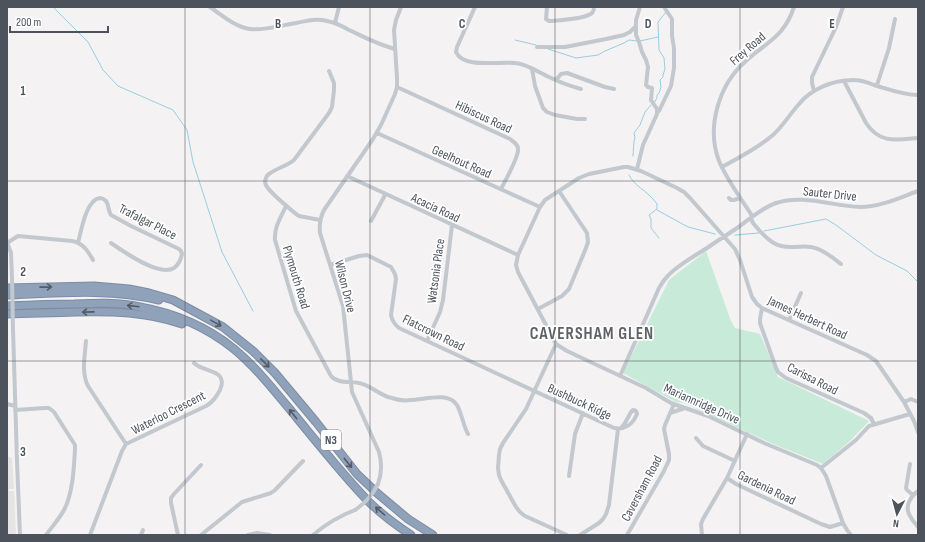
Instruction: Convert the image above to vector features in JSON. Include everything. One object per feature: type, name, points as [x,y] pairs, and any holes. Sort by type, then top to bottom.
[{"type":"highway","points":[[7,288],[85,286],[119,287],[173,300],[195,312]]},
{"type":"highway","name":"N3","points":[[7,295],[84,293],[141,296],[195,312],[223,327],[253,351],[275,373],[358,474],[376,493],[408,519],[432,535]]},
{"type":"highway","name":"N3","points":[[7,306],[90,303],[139,306],[186,320],[210,332],[232,348],[267,382],[369,502],[411,535]]},
{"type":"highway","points":[[7,319],[64,312]]},
{"type":"highway","points":[[7,314],[118,312],[138,314],[163,318],[186,326],[206,334],[232,348]]},
{"type":"street","points":[[210,7],[231,22],[250,29],[264,29],[312,20],[321,20],[335,23],[386,47],[395,49]]},
{"type":"street","points":[[335,23],[339,7]]},
{"type":"street","points":[[329,71],[334,83],[334,102],[330,113],[294,160],[268,175],[265,180],[267,187],[286,206],[300,216],[320,220],[324,210],[377,133],[392,102],[397,87],[394,25],[401,7]]},
{"type":"street","points":[[475,7],[457,47],[457,54],[471,61],[484,63],[515,63],[581,89]]},
{"type":"street","points":[[547,7],[546,19],[552,21],[574,19],[586,16],[592,13],[594,7]]},
{"type":"street","points":[[640,7],[636,20],[636,35],[648,67],[646,86],[652,88],[651,100],[657,110]]},
{"type":"street","points":[[637,169],[643,146],[657,110],[659,111],[662,107],[671,86],[674,68],[672,19],[664,7]]},
{"type":"street","name":"Frey Road","points":[[794,7],[780,32],[741,65],[726,86],[720,99],[714,124],[717,156],[726,177],[751,214],[751,221],[766,238],[774,244],[785,247],[818,249],[833,257],[841,264]]},
{"type":"street","points":[[814,91],[812,78],[844,7]]},
{"type":"street","points":[[876,85],[889,48],[895,18]]},
{"type":"street","points":[[537,47],[569,47],[624,35],[636,26]]},
{"type":"street","points":[[532,69],[535,86],[543,108],[547,112],[555,115],[585,119]]},
{"type":"street","points":[[556,80],[561,74],[567,73],[614,89]]},
{"type":"street","points":[[722,167],[754,149],[774,134],[783,125],[799,103],[814,91],[826,86],[844,81],[857,80],[901,93],[918,95]]},
{"type":"street","points":[[844,81],[866,123],[876,134],[883,138],[893,140],[918,138]]},
{"type":"street","name":"Hibiscus Road","points":[[397,87],[510,139],[516,144],[518,150],[517,156],[501,189]]},
{"type":"street","name":"Geelhout Road","points":[[377,133],[540,207]]},
{"type":"street","name":"James Herbert Road","points":[[518,255],[540,207],[545,200],[579,178],[589,174],[624,167],[637,169],[684,192],[724,236],[735,249],[752,297],[762,308],[876,361],[904,402],[918,432]]},
{"type":"street","name":"Acacia Road","points":[[347,176],[385,195],[518,255]]},
{"type":"street","points":[[538,309],[566,293],[588,242],[587,233],[559,191]]},
{"type":"street","name":"Sauter Drive","points":[[620,376],[657,294],[669,274],[760,210],[780,202],[790,200],[806,200],[861,207],[871,206],[918,192]]},
{"type":"street","points":[[371,221],[385,195]]},
{"type":"street","name":"Trafalgar Place","points":[[78,242],[87,211],[92,203],[100,198],[107,202],[109,213],[111,215],[179,249],[182,254],[176,266],[169,270],[160,269],[148,266],[111,243]]},
{"type":"street","points":[[729,198],[734,200],[740,198]]},
{"type":"street","name":"Plymouth Road","points":[[286,206],[276,227],[275,240],[294,306],[331,376],[336,380],[364,384],[386,397],[411,400],[432,397],[452,400],[457,406],[468,434]]},
{"type":"street","name":"Wilson Drive","points":[[313,535],[340,516],[355,510],[370,498],[378,484],[381,469],[379,452],[352,392],[343,306],[320,233],[320,220]]},
{"type":"street","name":"Watsonia Place","points":[[427,341],[442,305],[452,225]]},
{"type":"street","points":[[20,535],[11,253],[7,243],[18,236],[78,242],[88,251],[93,260]]},
{"type":"street","points":[[512,252],[520,250]]},
{"type":"street","name":"Flatcrown Road","points":[[330,265],[355,257],[367,255],[391,267],[396,279],[391,315],[395,325],[534,391]]},
{"type":"street","points":[[518,255],[516,265],[518,272],[556,344]]},
{"type":"street","points":[[789,320],[801,293]]},
{"type":"street","name":"Carissa Road","points":[[762,308],[760,323],[778,372],[786,378],[864,413],[871,418],[874,424]]},
{"type":"street","points":[[86,341],[84,366],[85,380],[126,444]]},
{"type":"street","name":"Mariannridge Drive","points":[[556,344],[567,351],[646,388],[674,404],[708,416],[764,443],[822,468]]},
{"type":"street","name":"Bushbuck Ridge","points":[[556,344],[534,391],[614,428],[619,428],[626,427],[632,423],[637,414],[636,411],[633,410],[625,423],[619,428]]},
{"type":"street","name":"Waterloo Crescent","points":[[90,535],[126,444],[171,424],[212,402],[217,396],[221,387],[221,377],[214,372],[198,367],[194,363]]},
{"type":"street","points":[[534,391],[526,409],[500,449],[498,475],[520,512],[525,516],[567,535]]},
{"type":"street","points":[[904,402],[911,399],[918,402]]},
{"type":"street","points":[[7,404],[15,408],[45,408],[52,410],[74,445],[74,473],[67,501],[63,512],[46,535]]},
{"type":"street","name":"Caversham Road","points":[[626,535],[669,460],[669,448],[664,429],[674,404]]},
{"type":"street","points":[[670,413],[686,408]]},
{"type":"street","points":[[569,476],[575,434],[583,413]]},
{"type":"street","points":[[851,535],[846,530],[822,468],[856,440],[869,426],[910,414]]},
{"type":"street","points":[[580,535],[599,523],[606,514],[609,505],[619,428]]},
{"type":"street","name":"Gardenia Road","points":[[747,434],[727,478],[736,484],[821,524],[830,527],[843,523]]},
{"type":"street","points":[[696,438],[703,446],[734,461]]},
{"type":"street","points":[[201,535],[242,502],[271,493],[303,461]]},
{"type":"street","points":[[910,464],[906,488],[913,495]]},
{"type":"street","points":[[178,535],[171,503],[172,498],[201,465]]},
{"type":"street","points":[[702,535],[703,519],[727,478]]},
{"type":"street","points":[[918,491],[913,495],[908,509],[908,513],[918,527]]},
{"type":"street","points":[[248,535],[258,533],[269,534]]},
{"type":"shaded area","points":[[7,456],[12,458],[14,489],[9,489],[9,491],[14,491],[16,535],[7,535]]},
{"type":"green space","points":[[706,251],[731,321],[735,328],[760,334],[778,377],[869,421],[851,440],[823,464],[771,443],[684,403],[676,402],[623,373],[669,280]]},
{"type":"waterway","points":[[53,7],[88,42],[103,70],[118,86],[173,110],[187,130],[193,162],[222,252],[253,311]]},
{"type":"waterway","points":[[654,103],[661,87],[660,80],[663,77],[665,69],[664,58],[659,50],[658,22],[666,12]]},
{"type":"waterway","points":[[640,41],[658,37]]},
{"type":"waterway","points":[[515,40],[536,45]]},
{"type":"waterway","points":[[548,49],[576,58],[598,55],[629,40],[637,41]]},
{"type":"waterway","points":[[633,156],[635,138],[634,133],[640,125],[645,112],[651,105]]},
{"type":"waterway","points":[[629,175],[634,182],[657,204],[657,209],[649,215],[651,219],[651,228],[659,238]]},
{"type":"waterway","points":[[657,210],[688,227],[715,234]]},
{"type":"waterway","points":[[764,231],[826,219],[876,255],[907,271],[918,282]]},
{"type":"waterway","points":[[735,235],[759,233]]},
{"type":"district","name":"CAVERSHAM GLEN","points":[[592,333]]}]
